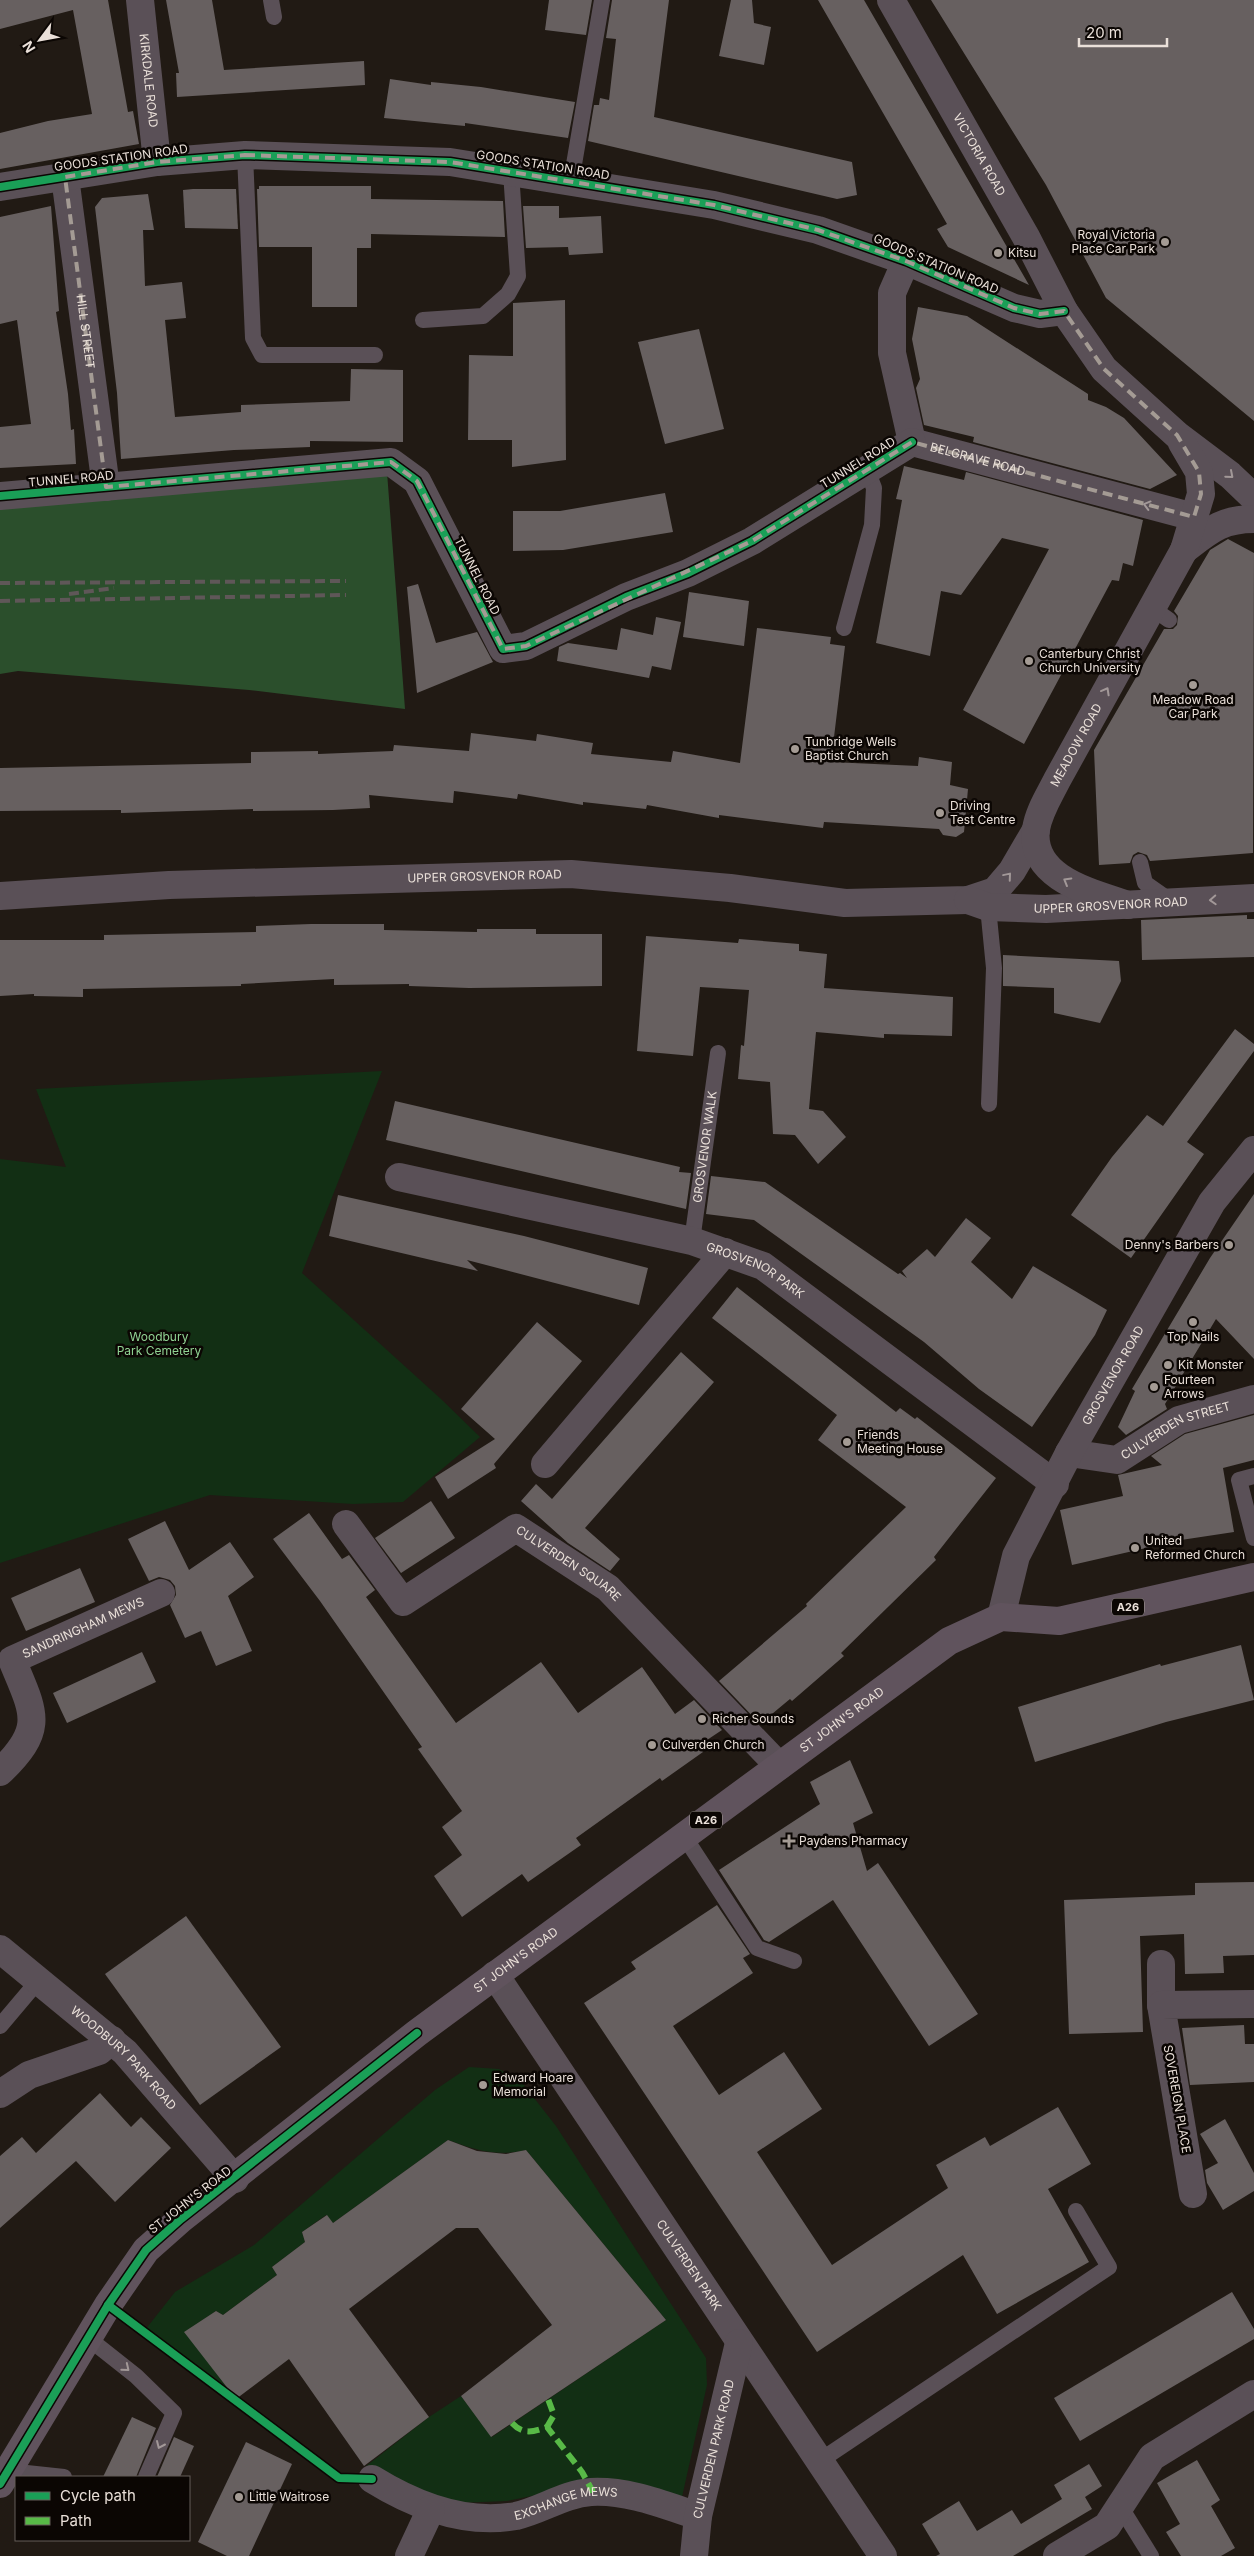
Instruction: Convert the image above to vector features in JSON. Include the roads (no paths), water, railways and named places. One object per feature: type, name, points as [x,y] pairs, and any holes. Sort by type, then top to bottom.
[{"type":"highway","name":"A26","points":[[1001,1617],[1059,1621],[1254,1577]]},
{"type":"highway","name":"ST JOHN'S ROAD","points":[[4,2477],[88,2338],[146,2250],[181,2219],[235,2179],[417,2033],[949,1641],[1001,1617]]},
{"type":"street","name":"KIRKDALE ROAD","points":[[140,0],[157,162]]},
{"type":"street","name":"VICTORIA ROAD","points":[[891,0],[1026,238],[1064,311]]},
{"type":"street","name":"GOODS STATION ROAD","points":[[0,188],[157,162],[245,155],[450,162],[714,205],[799,225],[906,261],[1014,308],[1040,314],[1064,311]]},
{"type":"street","name":"HILL STREET","points":[[65,177],[106,487]]},
{"type":"street","name":"BELGRAVE ROAD","points":[[906,261],[892,293],[892,353],[912,442],[1194,517]]},
{"type":"street","points":[[1064,311],[1104,369],[1177,435],[1230,474],[1254,498]]},
{"type":"street","name":"MEADOW ROAD","points":[[1128,905],[1089,892],[1060,877],[1042,857],[1036,845],[1036,830],[1040,813],[1057,780],[1161,614],[1184,550],[1201,494],[1199,472],[1177,435]]},
{"type":"street","name":"TUNNEL ROAD","points":[[0,496],[391,462],[417,481],[503,648],[526,646],[626,598],[688,573],[744,545],[912,442]]},
{"type":"street","name":"MEADOW ROAD","points":[[1184,550],[1216,525],[1238,519],[1254,519]]},
{"type":"street","name":"UPPER GROSVENOR ROAD","points":[[978,903],[995,891],[1012,871],[1036,830]]},
{"type":"street","name":"UPPER GROSVENOR ROAD","points":[[0,896],[169,885],[571,874],[730,888],[845,903],[978,903],[1046,909],[1254,898]]},
{"type":"street","name":"GROSVENOR ROAD","points":[[1001,1617],[1016,1556],[1055,1484],[1069,1453],[1212,1202],[1254,1150]]},
{"type":"street","name":"GROSVENOR PARK","points":[[399,1177],[692,1241],[763,1266],[1055,1484]]},
{"type":"street","points":[[544,1464],[725,1252]]},
{"type":"street","name":"CULVERDEN STREET","points":[[1069,1453],[1117,1460],[1179,1420],[1254,1399]]},
{"type":"street","name":"CULVERDEN SQUARE","points":[[346,1524],[403,1602],[516,1528],[608,1588],[779,1766]]},
{"type":"street","name":"SANDRINGHAM MEWS","points":[[0,1772],[24,1746],[31,1729],[32,1720],[31,1705],[12,1660],[161,1593]]},
{"type":"street","name":"WOODBURY PARK ROAD","points":[[0,1949],[112,2040],[159,2088],[235,2179]]},
{"type":"street","name":"SOVEREIGN PLACE","points":[[1161,1964],[1161,2005],[1193,2194]]},
{"type":"street","name":"CULVERDEN PARK","points":[[495,1975],[739,2343],[821,2460],[883,2556]]},
{"type":"street","points":[[1161,2005],[1254,2004]]},
{"type":"street","points":[[0,2094],[29,2075],[99,2050],[112,2040]]},
{"type":"street","name":"CULVERDEN PARK ROAD","points":[[694,2556],[698,2516],[739,2343]]},
{"type":"street","points":[[1057,2556],[1107,2526],[1152,2457],[1254,2394]]},
{"type":"street","name":"EXCHANGE MEWS","points":[[372,2479],[396,2494],[431,2509],[488,2518],[516,2516],[542,2507],[562,2497],[593,2492],[644,2498],[698,2516]]},
{"type":"street","points":[[409,2556],[431,2509]]},
{"type":"lane","points":[[271,0],[274,17]]},
{"type":"lane","points":[[571,182],[602,0]]},
{"type":"lane","points":[[245,155],[253,338],[262,354],[374,355]]},
{"type":"lane","points":[[423,320],[482,316],[508,294],[518,276],[511,172]]},
{"type":"lane","points":[[844,628],[872,525],[874,488],[867,470]]},
{"type":"lane","points":[[1140,862],[1145,883],[1172,902]]},
{"type":"lane","points":[[978,903],[994,968],[989,1104]]},
{"type":"lane","name":"GROSVENOR WALK","points":[[692,1241],[718,1053]]},
{"type":"lane","points":[[1254,1476],[1239,1480],[1254,1538]]},
{"type":"lane","points":[[684,1836],[757,1948],[794,1962]]},
{"type":"lane","points":[[0,2026],[38,1981]]},
{"type":"lane","points":[[821,2460],[1109,2266],[1076,2211]]},
{"type":"lane","points":[[88,2338],[136,2376],[174,2413],[146,2476]]},
{"type":"lane","points":[[1120,2506],[1151,2556]]},
{"type":"railway","points":[[0,583],[346,581]]},
{"type":"railway","points":[[69,594],[114,588]]},
{"type":"railway","points":[[0,601],[346,595]]},
{"type":"place","name":"Royal Victoria Place Car Park","points":[[1165,242]]},
{"type":"place","name":"Kitsu","points":[[998,253]]},
{"type":"place","name":"Canterbury Christ Church University","points":[[1029,661]]},
{"type":"place","name":"Meadow Road Car Park","points":[[1193,685]]},
{"type":"place","name":"Tunbridge Wells Baptist Church","points":[[795,749]]},
{"type":"place","name":"Driving Test Centre","points":[[940,813]]},
{"type":"place","name":"Denny's Barbers","points":[[1229,1245]]},
{"type":"place","name":"Top Nails","points":[[1193,1322]]},
{"type":"place","name":"Kit Monster","points":[[1168,1365]]},
{"type":"place","name":"Fourteen Arrows","points":[[1154,1387]]},
{"type":"place","name":"Friends Meeting House","points":[[847,1442]]},
{"type":"place","name":"United Reformed Church","points":[[1135,1548]]},
{"type":"place","name":"Richer Sounds","points":[[702,1719]]},
{"type":"place","name":"Culverden Church","points":[[652,1745]]},
{"type":"place","name":"Paydens Pharmacy","points":[[789,1841]]},
{"type":"place","name":"Edward Hoare Memorial","points":[[483,2085]]},
{"type":"place","name":"Little Waitrose","points":[[239,2497]]},
{"type":"park label","name":"Woodbury Park Cemetery","points":[[159,1344]]}]
